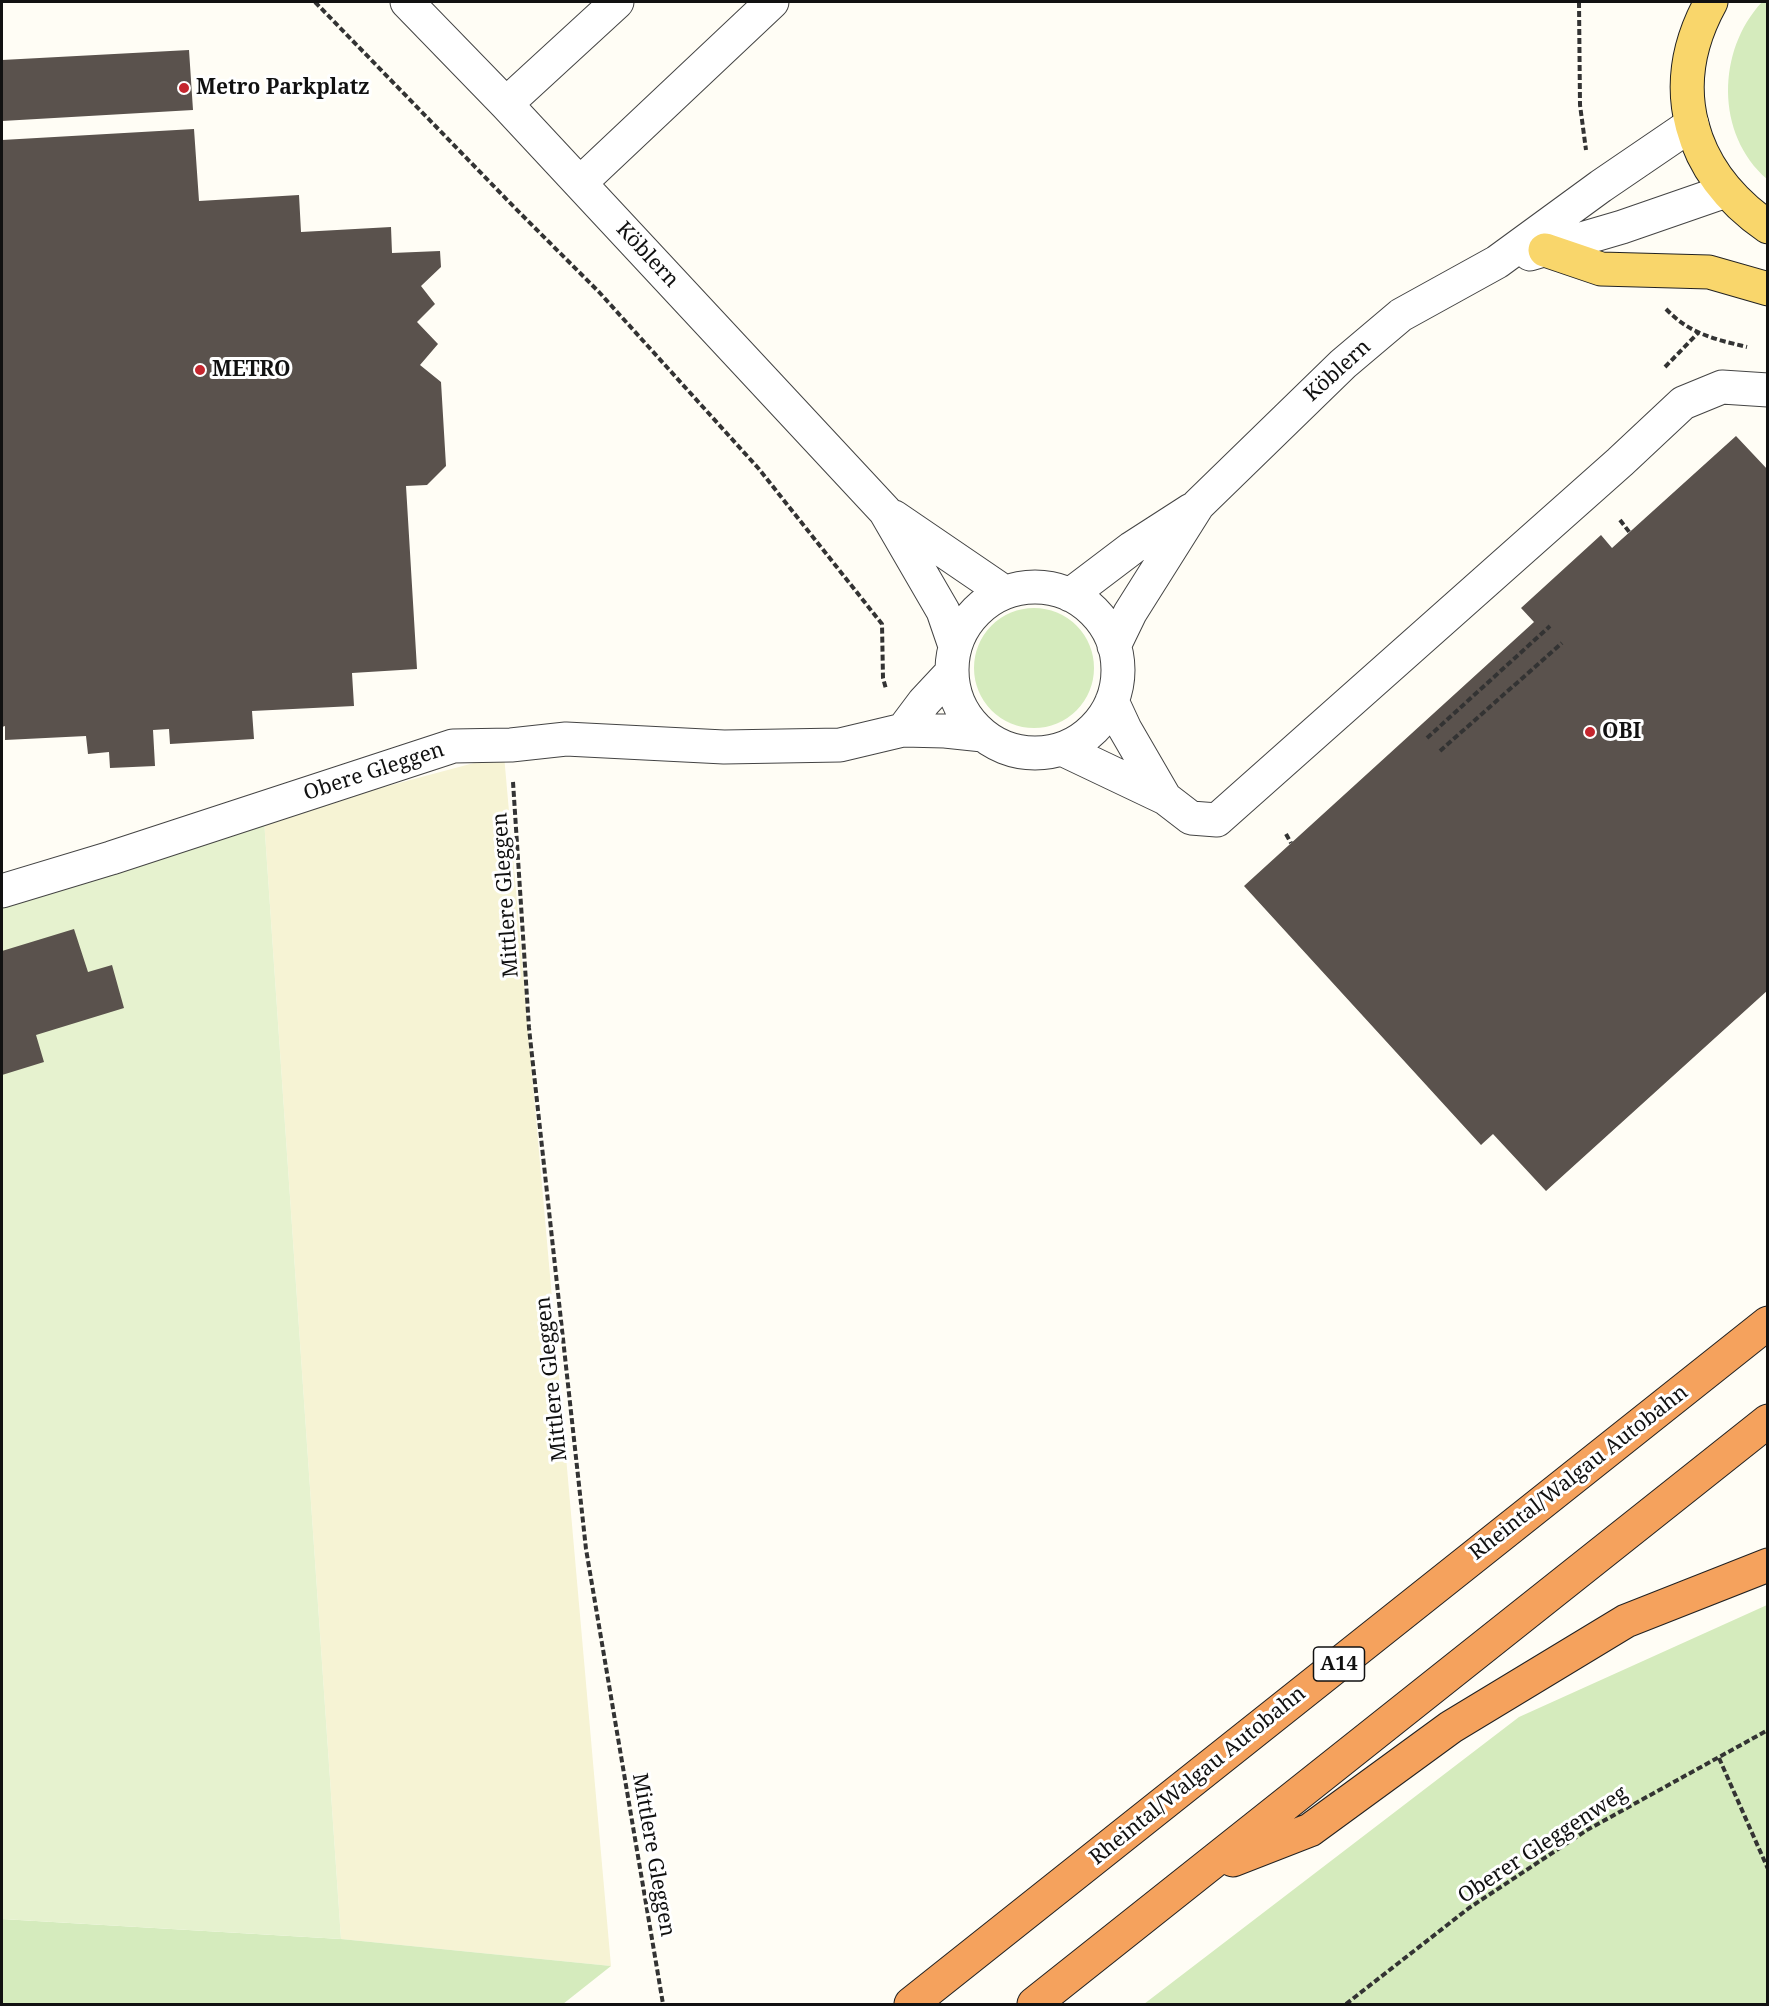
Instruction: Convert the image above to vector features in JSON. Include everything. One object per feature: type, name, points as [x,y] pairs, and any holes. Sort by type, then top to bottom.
[{"type":"highway","name":"Rheintal/Walgau Autobahn","points":[[911,2004],[1767,1323]]},
{"type":"highway","points":[[1034,2004],[1767,1421]]},
{"type":"highway","points":[[1203,1871],[1310,1830],[1451,1727],[1626,1621],[1767,1565]]},
{"type":"main road","points":[[1711,2],[1700,23],[1690,56],[1687,90],[1692,124],[1704,160],[1726,191],[1746,212],[1767,227]]},
{"type":"main road","points":[[1545,250],[1601,269],[1709,272],[1767,289]]},
{"type":"street","name":"Köblern","points":[[407,2],[506,104],[885,511],[943,611],[953,659],[956,696],[967,717],[983,735],[1021,752],[1041,752],[1062,748],[1083,738],[1100,721],[1112,701],[1117,683],[1118,664],[1114,646],[1105,625],[1089,608],[1070,595],[1048,588],[1026,587],[1004,592],[982,605],[966,623],[953,659]]},
{"type":"street","points":[[506,104],[617,2]]},
{"type":"street","points":[[580,183],[772,2]]},
{"type":"street","points":[[1497,262],[1601,186],[1692,124]]},
{"type":"street","points":[[1497,262],[1622,227],[1726,191]]},
{"type":"street","name":"Köblern","points":[[1070,595],[1132,548],[1198,506],[1343,364],[1401,315],[1497,262]]},
{"type":"street","points":[[1062,748],[1165,798],[1191,818],[1216,820],[1612,469],[1683,403],[1722,387],[1767,390]]},
{"type":"street","name":"Köblern","points":[[1114,646],[1130,613],[1198,506]]},
{"type":"street","name":"Köblern","points":[[885,511],[1004,592]]},
{"type":"street","points":[[903,730],[953,659]]},
{"type":"street","points":[[1112,701],[1125,729],[1165,798]]},
{"type":"street","name":"Obere Gleggen","points":[[2,891],[123,854],[453,746],[511,745],[566,739],[724,747],[840,745],[903,730],[983,735]]},
{"type":"path","points":[[315,2],[599,292],[759,469],[882,624],[883,678],[891,705],[903,730]]},
{"type":"path","points":[[1579,2],[1580,105],[1588,157]]},
{"type":"path","points":[[1660,303],[1679,322],[1698,333],[1748,348]]},
{"type":"path","points":[[1620,520],[1630,533]]},
{"type":"path","points":[[1427,738],[1550,626]]},
{"type":"path","points":[[1440,751],[1562,643]]},
{"type":"path","name":"Mittlere Gleggen","points":[[511,745],[529,1028],[586,1549],[663,2004]]},
{"type":"path","points":[[1286,834],[1292,843]]},
{"type":"path","name":"Oberer Gleggenweg","points":[[1346,2004],[1469,1908],[1577,1836],[1767,1731]]},
{"type":"path","points":[[1719,1758],[1767,1869]]},
{"type":"shaded area","points":[[504,755],[611,1966],[341,1939],[264,819]]},
{"type":"green space","points":[[1762,2],[1768,2],[1767,179],[1750,160],[1738,139],[1731,116],[1728,92],[1730,67],[1736,44],[1747,22]]},
{"type":"green space","points":[[1034,608],[1057,612],[1077,625],[1090,645],[1094,668],[1090,691],[1077,711],[1057,724],[1034,728],[1011,724],[991,711],[978,691],[974,668],[978,645],[991,625],[1011,612]]},
{"type":"green space","points":[[264,819],[341,1939],[2,1919],[2,886]]},
{"type":"green space","points":[[1767,1605],[1767,2004],[1144,2004],[1519,1717]]},
{"type":"green space","points":[[2,1919],[341,1939],[611,1966],[563,2004],[2,2004]]},
{"type":"building","points":[[189,50],[193,110],[2,121],[2,60]]},
{"type":"building","name":"METRO","points":[[194,129],[199,201],[299,195],[301,232],[391,227],[392,253],[440,251],[441,267],[421,286],[435,304],[417,322],[438,344],[420,365],[441,382],[446,466],[427,485],[406,486],[417,669],[352,673],[354,706],[252,711],[254,739],[170,744],[169,729],[153,730],[155,766],[110,768],[109,752],[88,754],[86,736],[5,740],[5,726],[2,727],[2,140]]},
{"type":"building","name":"OBI","points":[[1736,436],[1768,470],[1768,990],[1546,1191],[1493,1134],[1481,1145],[1244,886],[1534,622],[1521,608],[1601,535],[1612,548]]},
{"type":"building","points":[[74,929],[88,972],[112,965],[124,1008],[36,1035],[44,1062],[2,1075],[2,951]]},
{"type":"place","name":"Metro Parkplatz","points":[[184,88]]},
{"type":"place","name":"METRO","points":[[200,370]]},
{"type":"place","name":"OBI","points":[[1590,732]]}]
